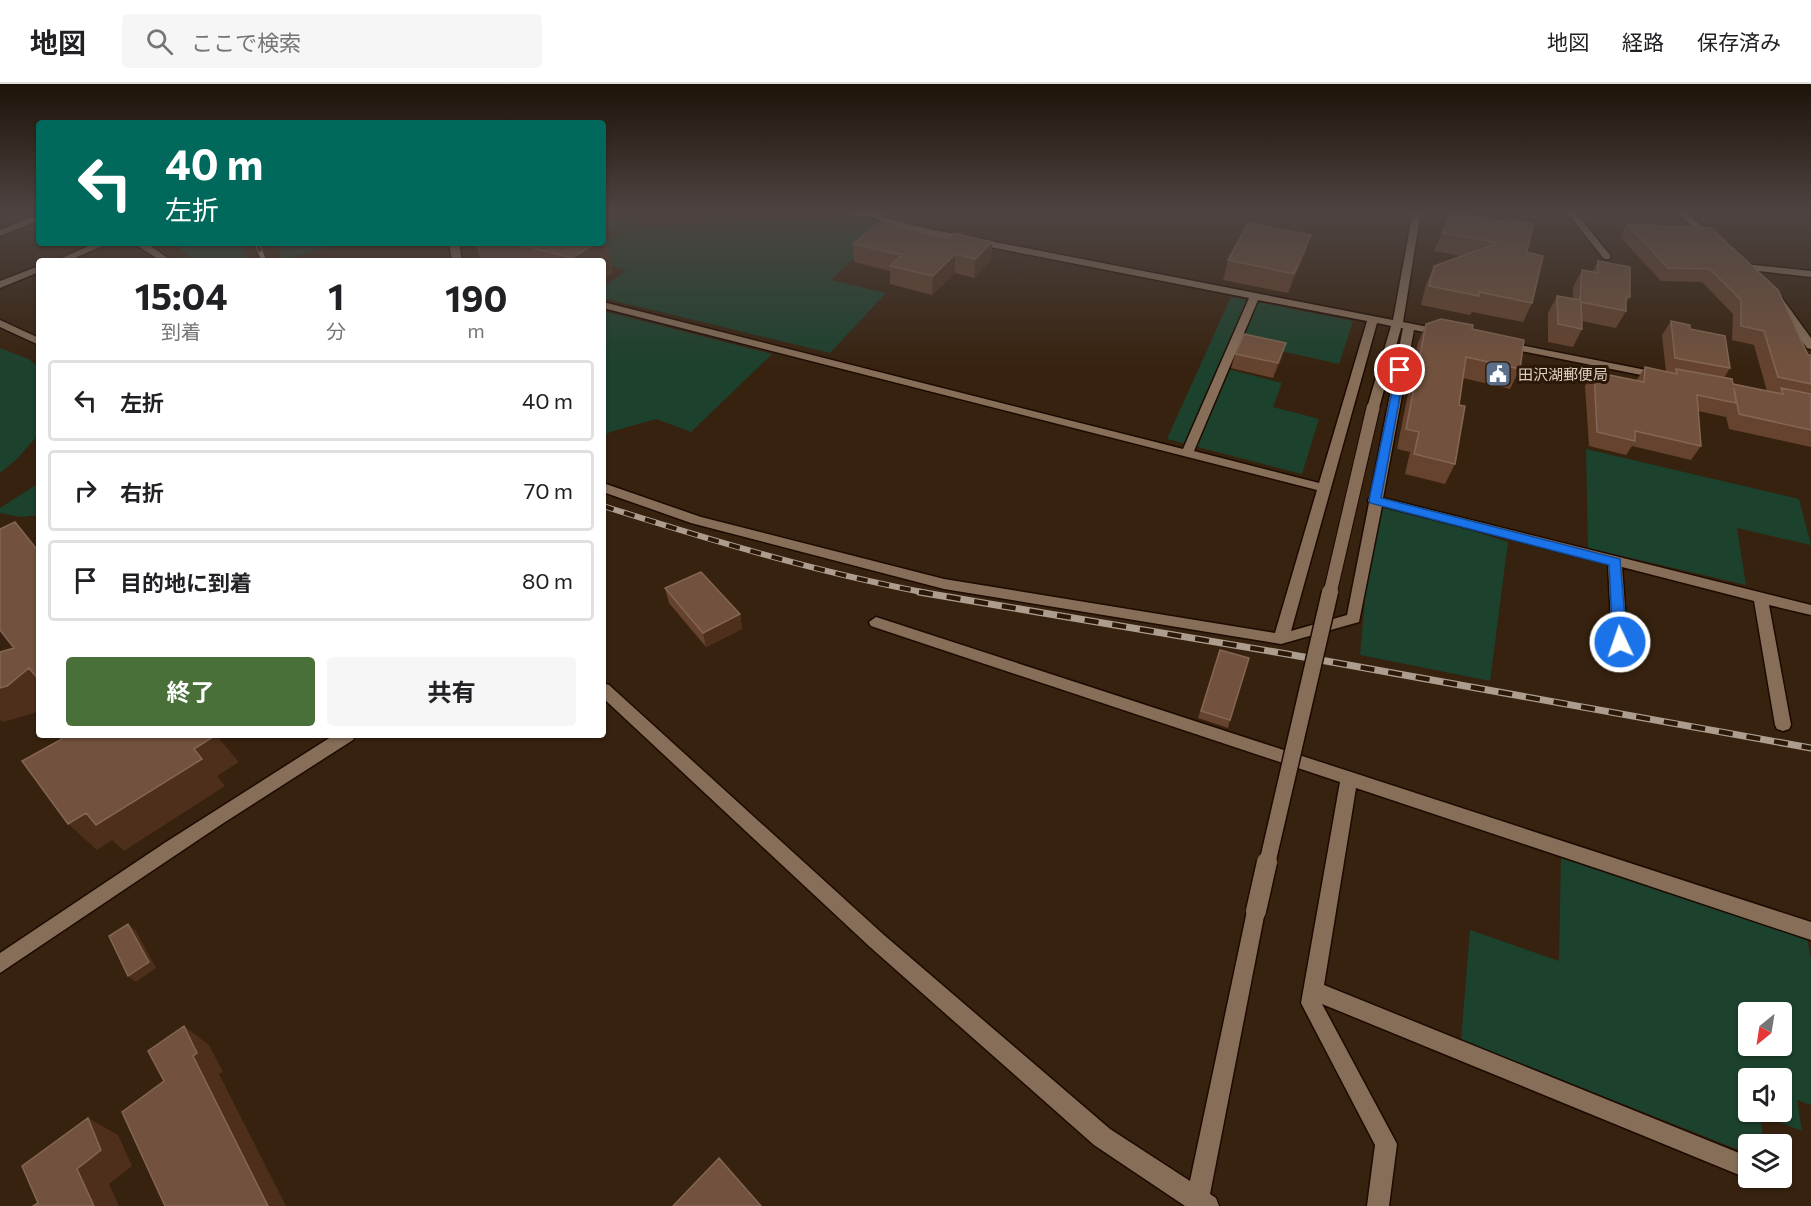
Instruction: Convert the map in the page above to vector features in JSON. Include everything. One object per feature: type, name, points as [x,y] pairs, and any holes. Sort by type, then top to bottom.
[{"type":"street","points":[[1086,263],[1453,335]]},
{"type":"street","points":[[606,488],[633,500],[696,520],[844,561],[944,584],[1281,639],[1353,618],[1403,326],[1411,263]]},
{"type":"street","points":[[1811,274],[1740,264],[1776,297],[1811,346]]},
{"type":"street","points":[[0,285],[36,270]]},
{"type":"street","points":[[1187,453],[1254,297]]},
{"type":"street","points":[[606,306],[1323,488]]},
{"type":"street","points":[[1281,639],[1372,321]]},
{"type":"street","points":[[0,323],[36,341]]},
{"type":"street","points":[[606,692],[877,941],[1102,1137],[1201,1204],[1256,911],[1373,408],[1403,326]]},
{"type":"street","points":[[1488,342],[1672,378]]},
{"type":"street","points":[[1374,500],[1811,610]]},
{"type":"street","points":[[1615,562],[1621,661]]},
{"type":"street","points":[[1761,598],[1783,725]]},
{"type":"street","points":[[876,622],[1811,931]]},
{"type":"street","points":[[0,964],[127,876],[262,787],[342,738]]},
{"type":"street","points":[[1349,778],[1311,1003],[1386,1144],[1378,1206]]},
{"type":"street","points":[[1314,991],[1738,1164]]},
{"type":"green space","points":[[606,263],[849,263],[831,280],[886,293],[830,353],[606,299],[606,286],[626,270]]},
{"type":"green space","points":[[1231,297],[1353,321],[1339,364],[1236,341],[1224,368],[1282,383],[1273,407],[1319,419],[1302,474],[1167,439]]},
{"type":"green space","points":[[606,312],[772,354],[691,432],[656,419],[606,435]]},
{"type":"green space","points":[[0,348],[29,359],[36,365],[36,437],[16,460],[0,473]]},
{"type":"green space","points":[[1586,449],[1799,499],[1811,545],[1737,528],[1746,585],[1588,548]]},
{"type":"green space","points":[[36,485],[36,515],[21,517],[0,513],[0,508]]},
{"type":"green space","points":[[1374,500],[1508,542],[1490,681],[1360,655]]},
{"type":"green space","points":[[1561,855],[1807,937],[1811,960],[1811,1105],[1797,1100],[1802,1131],[1778,1122],[1792,1122],[1792,1068],[1738,1068],[1738,1122],[1761,1122],[1763,1134],[1738,1134],[1738,1150],[1461,1040],[1470,930],[1559,961]]},
{"type":"building","points":[[893,263],[946,263],[933,276],[890,266]]},
{"type":"building","points":[[1244,263],[1299,263],[1294,274]]},
{"type":"building","points":[[1441,263],[1541,263],[1532,303],[1479,292],[1479,296],[1429,286],[1434,266]]},
{"type":"building","points":[[1598,263],[1630,267],[1630,297],[1626,296],[1626,311],[1581,302],[1582,329],[1558,324],[1557,296],[1580,300],[1582,270],[1598,273]]},
{"type":"building","points":[[1664,263],[1749,263],[1778,290],[1808,355],[1811,355],[1811,384],[1778,377],[1764,331],[1741,326],[1741,300],[1710,269],[1668,268]]},
{"type":"building","points":[[1441,319],[1473,325],[1472,329],[1524,340],[1520,369],[1466,357],[1459,405],[1465,406],[1455,464],[1414,454],[1419,432],[1406,429],[1426,324]]},
{"type":"building","points":[[1671,321],[1690,325],[1690,329],[1725,336],[1730,368],[1675,358]]},
{"type":"building","points":[[1244,334],[1286,343],[1278,363],[1235,354]]},
{"type":"building","points":[[1645,367],[1677,374],[1676,369],[1732,379],[1733,384],[1783,394],[1781,388],[1811,394],[1811,430],[1739,414],[1734,388],[1736,403],[1697,395],[1701,446],[1635,431],[1635,441],[1597,432],[1594,372],[1644,382]]},
{"type":"building","points":[[15,522],[36,548],[36,676],[29,668],[7,686],[0,688],[0,652],[14,648],[0,630],[0,529]]},
{"type":"building","points":[[701,572],[740,614],[703,633],[665,588]]},
{"type":"building","points":[[1220,650],[1249,658],[1230,720],[1201,711]]},
{"type":"building","points":[[211,738],[194,749],[202,759],[96,825],[86,813],[68,824],[22,761],[62,739]]},
{"type":"building","points":[[128,924],[149,962],[128,976],[109,936]]},
{"type":"building","points":[[184,1026],[197,1053],[193,1056],[268,1206],[165,1206],[122,1112],[164,1081],[148,1051]]},
{"type":"building","points":[[88,1118],[101,1150],[77,1169],[94,1206],[33,1206],[38,1203],[22,1166]]},
{"type":"building","points":[[719,1158],[761,1206],[673,1206]]},
{"type":"railway","points":[[606,507],[764,554],[927,593]]},
{"type":"railway","points":[[919,592],[1287,654],[1811,748]]},
{"type":"place","name":"田沢湖郵便局","points":[[1498,374]]},
{"type":"route","points":[[1400,370],[1374,500],[1615,562],[1620,642]]}]
